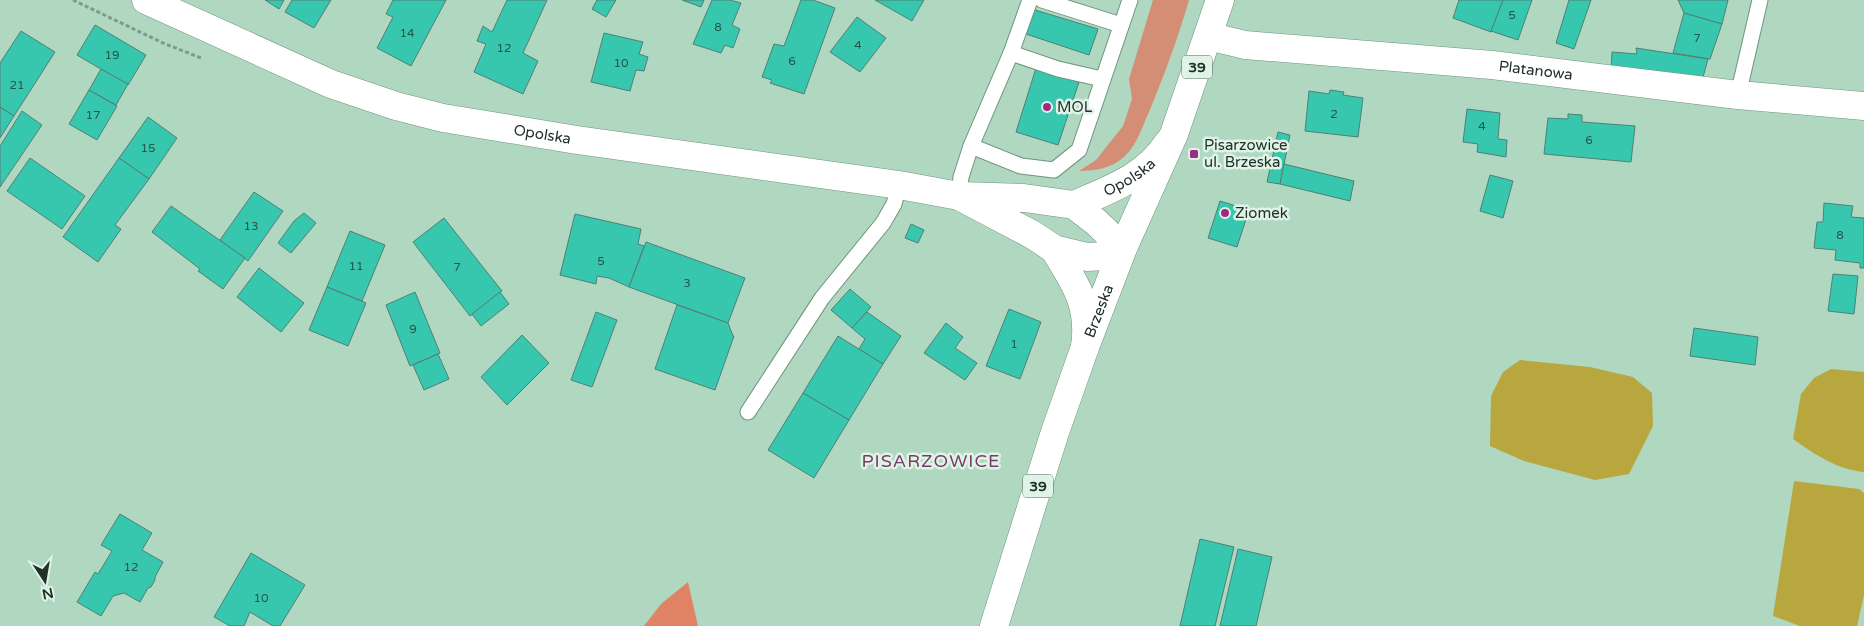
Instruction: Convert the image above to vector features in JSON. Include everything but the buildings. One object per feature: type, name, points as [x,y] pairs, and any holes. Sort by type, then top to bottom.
[{"type":"main road","name":"Opolska","points":[[146,0],[331,84],[396,106],[443,118],[577,140],[899,185],[959,196],[1024,198],[1074,205],[1096,222],[1123,248],[1106,256],[1087,257],[1054,249],[959,196]]},
{"type":"main road","name":"Brzeska","points":[[994,626],[1055,432],[1123,248],[1174,134],[1220,0]]},
{"type":"main road","name":"Platanowa","points":[[1208,36],[1245,46],[1492,65],[1738,95],[1864,106]]},
{"type":"main road","name":"Opolska","points":[[1074,205],[1138,174],[1158,157],[1174,134]]},
{"type":"main road","name":"Opolska","points":[[1054,249],[1072,279],[1087,316],[1086,347]]},
{"type":"lane","points":[[959,196],[961,177],[971,146],[1011,53],[1030,0]]},
{"type":"lane","points":[[1042,0],[1121,25]]},
{"type":"lane","points":[[971,146],[1020,166],[1054,170],[1079,150],[1130,0]]},
{"type":"lane","points":[[1738,95],[1760,0]]},
{"type":"lane","points":[[1011,53],[1058,69],[1102,79]]},
{"type":"lane","points":[[748,412],[822,298],[883,223],[894,204],[899,185]]},
{"type":"shaded area","points":[[1153,0],[1189,0],[1155,98],[1136,141],[1129,152],[1120,160],[1104,168],[1079,171],[1096,160],[1123,126],[1132,99],[1129,79]]},
{"type":"shaded area","points":[[1520,360],[1590,367],[1633,377],[1652,393],[1653,426],[1629,474],[1595,480],[1524,461],[1490,446],[1491,396],[1503,372]]},
{"type":"shaded area","points":[[1831,369],[1864,372],[1864,472],[1836,465],[1818,456],[1793,439],[1801,394],[1814,378]]},
{"type":"shaded area","points":[[1794,481],[1859,489],[1864,493],[1864,595],[1857,626],[1800,626],[1773,616]]},
{"type":"shaded area","points":[[688,582],[698,626],[644,626],[661,604]]},
{"type":"place","name":"MOL","points":[[1047,107]]},
{"type":"place","name":"Pisarzowice ul. Brzeska","points":[[1194,154]]},
{"type":"place","name":"Ziomek","points":[[1225,213]]},
{"type":"district","name":"PISARZOWICE","points":[[931,461]]}]
